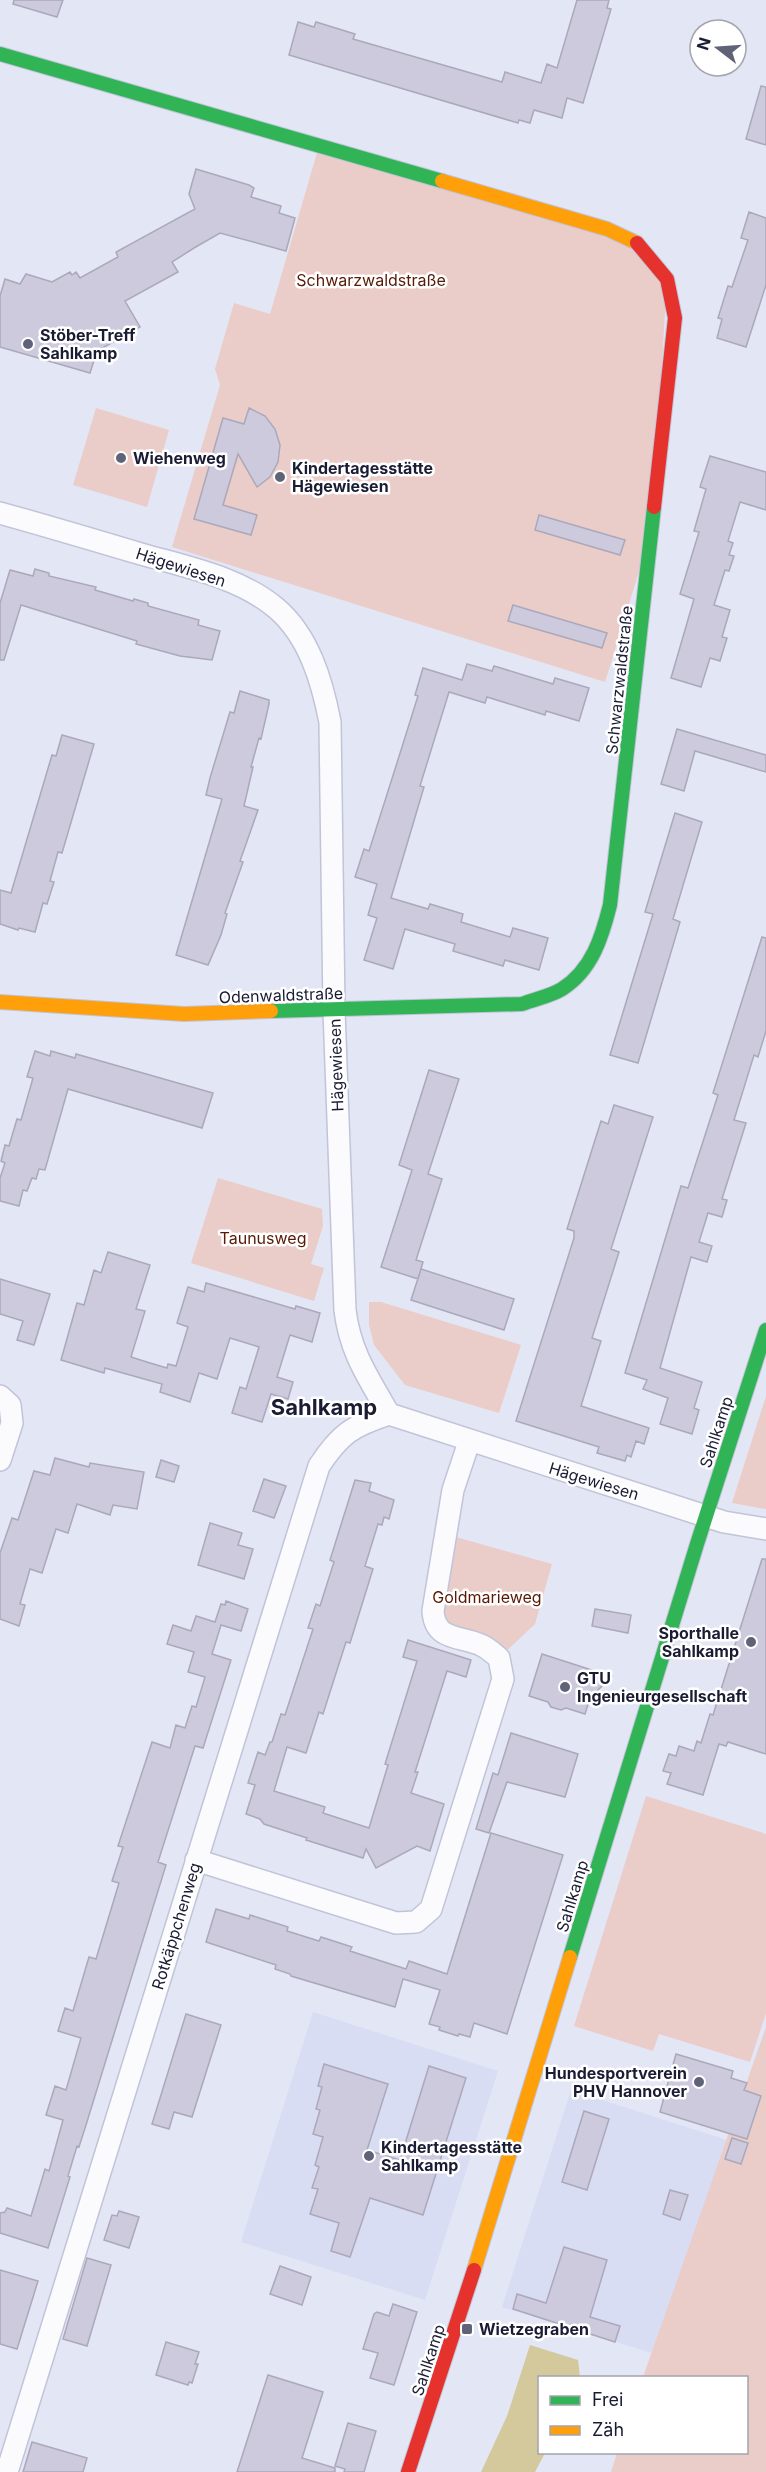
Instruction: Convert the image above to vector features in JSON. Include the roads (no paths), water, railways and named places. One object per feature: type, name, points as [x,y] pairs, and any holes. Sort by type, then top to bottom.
[{"type":"street","name":"Schwarzwaldstraße","points":[[0,54],[607,229],[638,243],[667,279],[675,318],[671,367],[610,905],[601,941],[580,974],[561,990]]},
{"type":"street","name":"Hägewiesen","points":[[0,513],[219,576],[256,594],[277,608],[293,627],[323,685],[330,722],[334,1010],[345,1310],[348,1334],[356,1358],[388,1414],[469,1442],[724,1522],[766,1529]]},
{"type":"street","name":"Odenwaldstraße","points":[[0,1002],[184,1014],[522,1005],[561,990]]},
{"type":"street","name":"Sahlkamp","points":[[408,2472],[525,2105],[706,1516],[766,1330]]},
{"type":"street","points":[[0,1460],[12,1423],[5,1401]]},
{"type":"street","name":"Rotkäppchenweg","points":[[8,2472],[318,1466],[334,1444],[358,1424],[388,1414]]},
{"type":"street","points":[[196,1860],[396,1923],[416,1922],[431,1909],[503,1679],[499,1658],[483,1646],[442,1633],[433,1621],[453,1490],[469,1442]]},
{"type":"place","name":"Stöber-Treff Sahlkamp","points":[[28,344]]},
{"type":"place","name":"Wiehenweg","points":[[121,458]]},
{"type":"place","name":"Kindertagesstätte Hägewiesen","points":[[280,477]]},
{"type":"place","name":"Sporthalle Sahlkamp","points":[[751,1642]]},
{"type":"place","name":"GTU Ingenieurgesellschaft","points":[[565,1687]]},
{"type":"place","name":"Hundesportverein PHV Hannover","points":[[699,2082]]},
{"type":"place","name":"Kindertagesstätte Sahlkamp","points":[[369,2156]]},
{"type":"place","name":"Wietzegraben","points":[[467,2329]]},
{"type":"district","name":"Sahlkamp","points":[[324,1407]]},
{"type":"park label","name":"Taunusweg","points":[[263,1238]]},
{"type":"park label","name":"Goldmarieweg","points":[[487,1597]]}]
